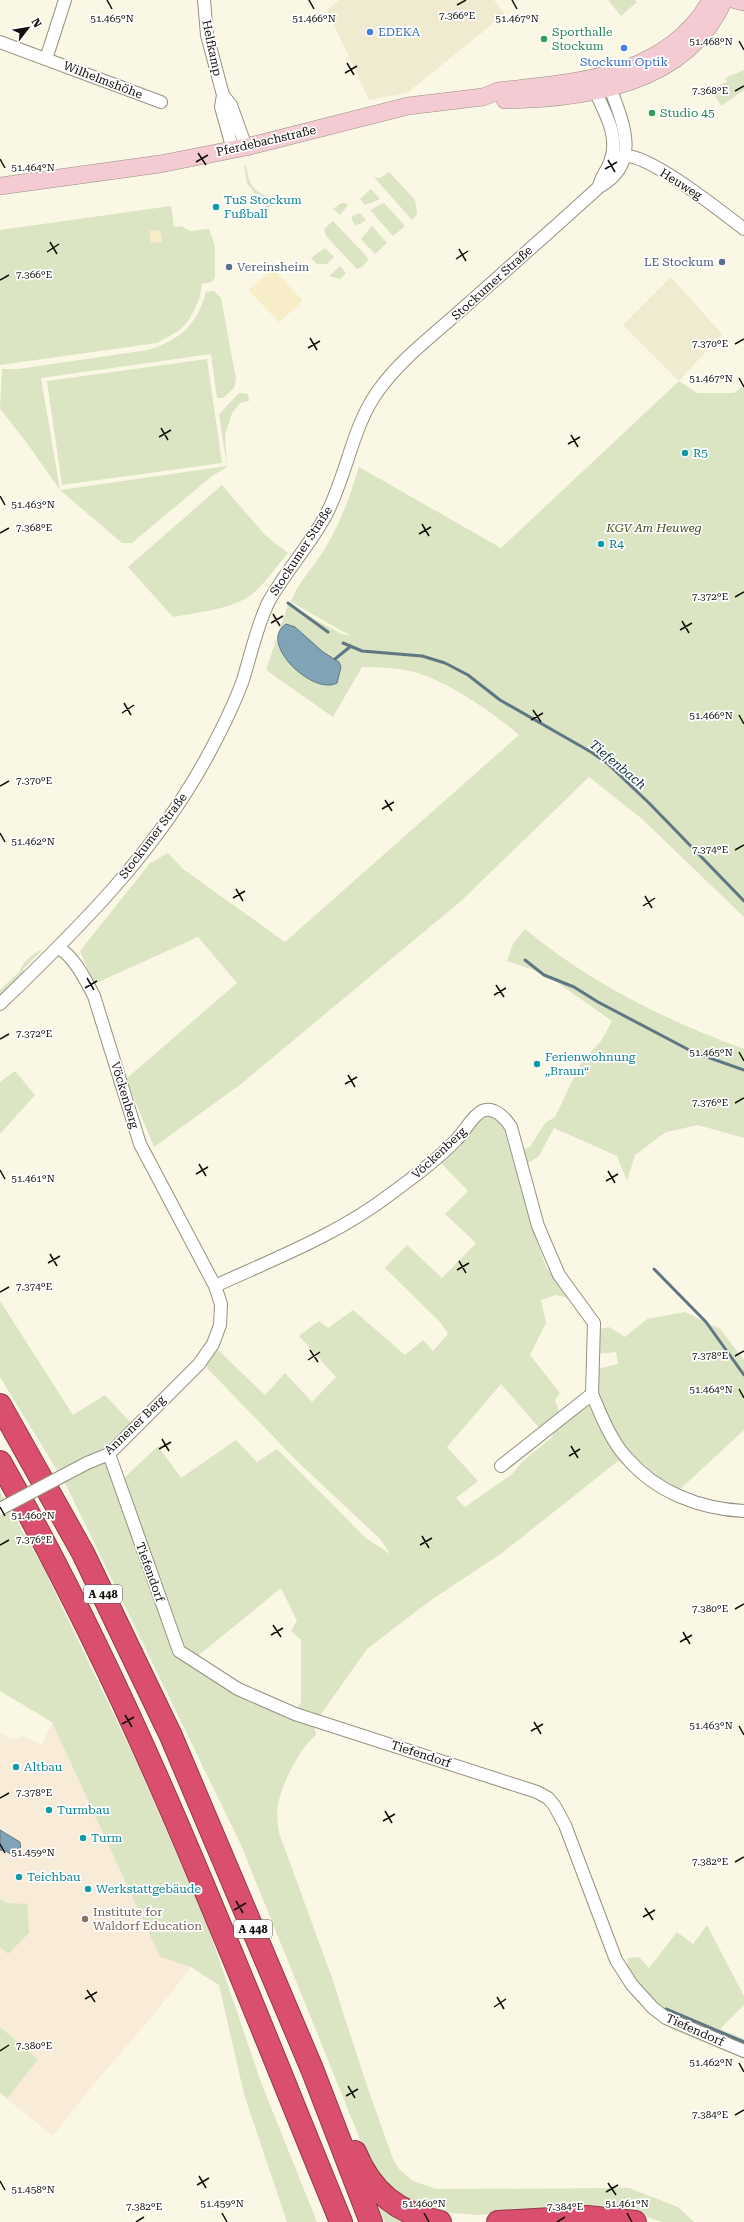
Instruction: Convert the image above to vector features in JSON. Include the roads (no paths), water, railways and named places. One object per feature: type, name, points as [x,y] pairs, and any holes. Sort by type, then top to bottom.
[{"type":"highway","name":"A 448","points":[[0,1405],[83,1553],[171,1736],[312,2069],[371,2222]]},
{"type":"highway","name":"A 448","points":[[0,1462],[58,1566],[146,1750],[227,1939],[341,2222]]},
{"type":"highway","points":[[312,2069],[338,2110],[359,2162],[382,2194],[406,2212],[419,2218],[440,2222]]},
{"type":"highway","points":[[498,2222],[587,2217],[635,2222]]},
{"type":"main road","name":"Pferdebachstraße","points":[[601,85],[666,50],[689,32],[711,0]]},
{"type":"main road","name":"Pferdebachstraße","points":[[0,186],[160,164],[240,148],[408,106],[483,97],[498,92],[601,85],[655,71],[679,56],[705,31],[718,13],[724,0]]},
{"type":"main road","points":[[735,0],[744,2]]},
{"type":"street","points":[[46,59],[65,0]]},
{"type":"street","name":"Helfkamp","points":[[204,0],[207,35],[223,95],[222,107],[240,148]]},
{"type":"street","name":"Wilhelmshöhe","points":[[0,42],[161,102]]},
{"type":"street","name":"Stockumer Straße","points":[[0,1004],[59,948],[92,914],[166,823],[208,755],[242,682],[268,603],[317,532],[336,496],[357,433],[378,390],[398,368],[433,335],[599,187],[618,173],[625,156],[624,128],[601,85]]},
{"type":"street","name":"Stockumer Straße","points":[[599,187],[600,180],[611,160],[613,148],[612,130],[601,85]]},
{"type":"street","points":[[611,160],[625,156]]},
{"type":"street","name":"Heuweg","points":[[625,156],[640,159],[696,192],[744,229]]},
{"type":"street","name":"Vöckenberg","points":[[59,948],[64,951],[84,977],[94,996],[140,1144],[216,1286],[221,1304],[220,1325],[213,1344],[199,1364]]},
{"type":"street","name":"Vöckenberg","points":[[216,1286],[341,1228],[372,1209],[428,1165],[457,1139],[481,1112],[488,1110],[500,1114],[511,1127],[538,1226],[559,1275],[594,1323],[592,1394],[602,1419],[627,1458],[654,1482],[685,1500],[725,1510],[744,1511]]},
{"type":"street","name":"Annener Berg","points":[[0,1509],[88,1463],[109,1454],[199,1364]]},
{"type":"street","points":[[501,1466],[592,1394]]},
{"type":"street","name":"Tiefendorf","points":[[109,1454],[179,1651],[238,1688],[296,1714],[537,1792],[548,1798],[565,1825],[616,1960],[632,1985],[666,2018],[744,2051]]},
{"type":"water","points":[[286,624],[295,627],[323,652],[339,662],[341,667],[337,683],[327,685],[315,682],[292,666],[283,654],[278,643],[279,633]]},
{"type":"water","points":[[0,1830],[20,1842],[21,1852],[16,1858],[6,1851],[0,1850]]},
{"type":"waterway","name":"Tiefenbach","points":[[288,603],[328,632]]},
{"type":"waterway","name":"Tiefenbach","points":[[343,643],[362,651],[422,656],[445,663],[468,675],[500,700],[591,752],[607,763],[650,804],[744,901]]},
{"type":"waterway","points":[[335,659],[351,646]]},
{"type":"waterway","points":[[525,960],[544,975],[574,987],[598,1002],[693,1052],[744,1070]]},
{"type":"waterway","points":[[654,1269],[706,1322],[744,1375]]},
{"type":"waterway","points":[[666,2009],[744,2042]]},
{"type":"place","name":"EDEKA","points":[[370,32]]},
{"type":"place","name":"Sporthalle Stockum","points":[[544,39]]},
{"type":"place","name":"Stockum Optik","points":[[624,48]]},
{"type":"place","name":"Studio 45","points":[[652,113]]},
{"type":"place","name":"TuS Stockum Fußball","points":[[216,207]]},
{"type":"place","name":"LE Stockum","points":[[722,262]]},
{"type":"place","name":"Vereinsheim","points":[[229,267]]},
{"type":"place","name":"R5","points":[[685,453]]},
{"type":"place","name":"R4","points":[[601,544]]},
{"type":"place","name":"Ferienwohnung „Braun“","points":[[537,1064]]},
{"type":"place","name":"Altbau","points":[[16,1767]]},
{"type":"place","name":"Turmbau","points":[[49,1810]]},
{"type":"place","name":"Turm","points":[[83,1838]]},
{"type":"place","name":"Teichbau","points":[[19,1877]]},
{"type":"place","name":"Werkstattgebäude","points":[[88,1889]]},
{"type":"place","name":"Institute for Waldorf Education","points":[[85,1919]]},
{"type":"park label","name":"KGV Am Heuweg","points":[[654,528]]}]
